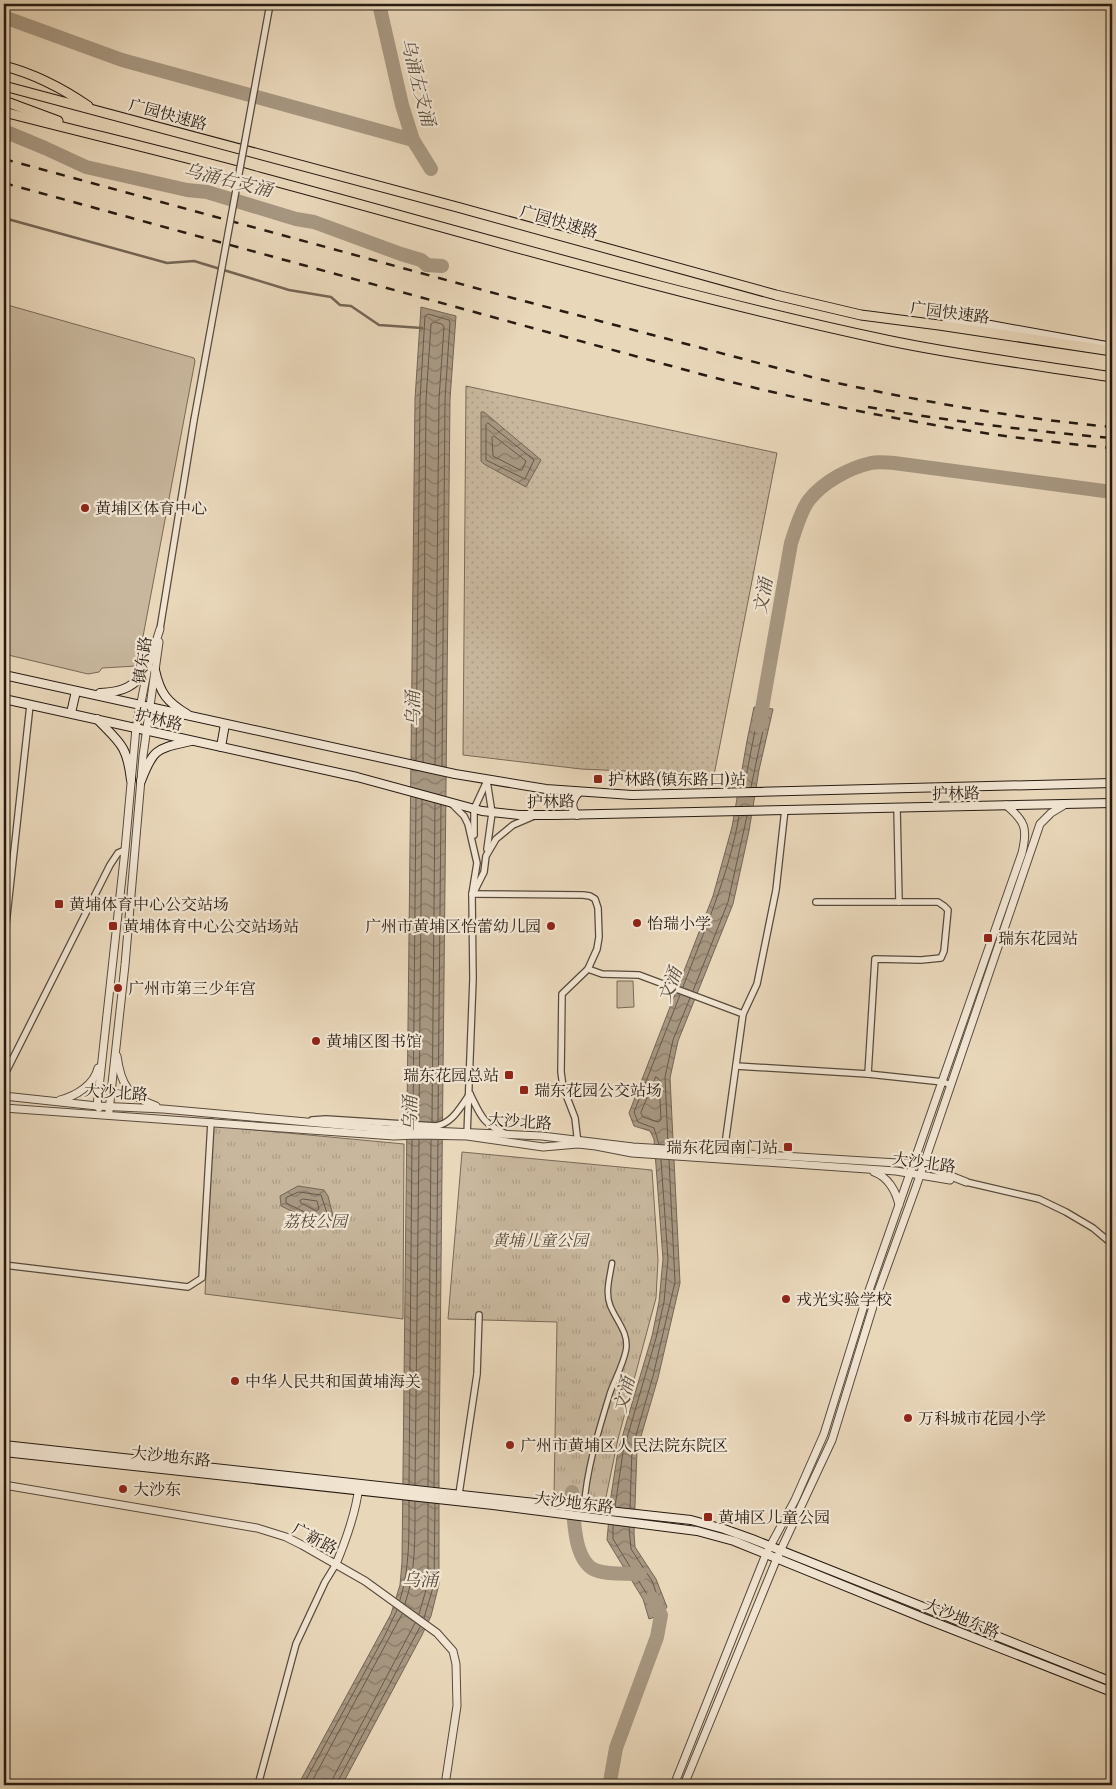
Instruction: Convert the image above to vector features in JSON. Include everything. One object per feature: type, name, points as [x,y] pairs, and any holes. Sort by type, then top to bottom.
[{"type":"highway","points":[[4,66],[22,71],[64,90],[95,110]]},
{"type":"highway","name":"广园快速路","points":[[4,86],[456,207],[766,293],[861,315],[1112,351]]},
{"type":"highway","points":[[4,101],[107,138]]},
{"type":"highway","points":[[4,112],[258,176],[645,282],[776,314],[888,340],[1022,365],[1112,377]]},
{"type":"main road","points":[[905,321],[985,324],[1112,346]]},
{"type":"main road","points":[[88,694],[116,693],[125,690],[151,669],[158,686],[168,701],[194,717]]},
{"type":"main road","name":"护林路","points":[[4,676],[414,766],[487,780],[579,792],[640,795],[1112,783]]},
{"type":"main road","points":[[71,713],[76,691]]},
{"type":"main road","name":"护林路","points":[[4,699],[357,777],[452,804],[492,813],[577,815],[1112,803]]},
{"type":"main road","points":[[97,719],[125,750],[131,780]]},
{"type":"main road","points":[[221,747],[225,724]]},
{"type":"main road","points":[[141,781],[148,761],[153,755],[170,746],[192,741]]},
{"type":"main road","points":[[577,815],[572,804],[579,792]]},
{"type":"main road","name":"大沙地东路","points":[[4,1444],[359,1487]]},
{"type":"main road","name":"大沙地东路","points":[[4,1452],[445,1496],[644,1520],[691,1520],[782,1550],[1112,1682]]},
{"type":"main road","name":"大沙地东路","points":[[445,1496],[459,1494],[566,1511],[584,1509],[697,1531],[734,1541],[1112,1692]]},
{"type":"street","points":[[160,629],[194,420],[270,4]]},
{"type":"street","name":"镇东路","points":[[97,1106],[125,850],[136,728],[160,629]]},
{"type":"street","name":"镇东路","points":[[108,1115],[125,965],[151,669]]},
{"type":"street","points":[[4,943],[30,704]]},
{"type":"street","points":[[474,846],[474,809],[487,780]]},
{"type":"street","points":[[472,894],[484,872],[492,813],[487,780]]},
{"type":"street","points":[[452,804],[464,816],[471,833],[477,863],[472,894],[473,979],[468,1134]]},
{"type":"street","points":[[684,1785],[777,1558],[832,1440],[875,1300],[1040,824],[1051,813],[1067,804]]},
{"type":"street","points":[[674,1785],[766,1554],[795,1500],[824,1434],[866,1298],[1022,853],[1025,838],[1023,824],[1019,816],[1006,805]]},
{"type":"street","points":[[897,808],[899,902]]},
{"type":"street","points":[[724,1152],[743,1014],[757,984],[776,890],[785,810]]},
{"type":"street","points":[[486,856],[491,845],[505,830],[535,815]]},
{"type":"street","points":[[4,1076],[110,865],[118,853],[125,850]]},
{"type":"street","points":[[472,894],[590,896],[595,900],[598,908],[599,937],[597,949],[588,969],[562,994],[561,1072],[563,1086],[575,1118],[578,1142]]},
{"type":"street","points":[[816,902],[938,902],[944,906],[948,915],[944,950],[940,958],[934,960],[875,959],[868,1074]]},
{"type":"street","points":[[588,969],[602,974],[639,975],[743,1014]]},
{"type":"street","points":[[103,1044],[115,1045],[121,1076],[129,1092],[136,1098],[163,1109]]},
{"type":"street","points":[[58,1100],[76,1094],[91,1081],[97,1074],[102,1054]]},
{"type":"street","points":[[736,1066],[868,1074],[943,1082],[951,1085]]},
{"type":"street","points":[[403,1126],[436,1126],[444,1124],[454,1117],[470,1094]]},
{"type":"street","points":[[470,1094],[484,1120],[489,1125],[508,1134]]},
{"type":"street","name":"大沙北路","points":[[4,1096],[58,1100],[97,1106],[403,1126],[451,1134]]},
{"type":"street","points":[[97,1106],[108,1115]]},
{"type":"street","name":"大沙北路","points":[[4,1108],[394,1136],[508,1134],[578,1142],[607,1143],[697,1155],[911,1172],[966,1182]]},
{"type":"street","points":[[4,1264],[188,1287],[202,1278],[211,1122]]},
{"type":"street","name":"大沙北路","points":[[468,1134],[543,1147],[578,1142],[632,1153],[697,1155],[724,1152],[914,1164],[923,1165],[966,1182]]},
{"type":"street","points":[[869,1170],[878,1173],[887,1180],[897,1195],[899,1207]]},
{"type":"street","points":[[966,1182],[1039,1199],[1093,1228],[1112,1244]]},
{"type":"street","points":[[584,1509],[585,1489],[610,1393],[626,1350],[626,1335],[609,1303],[608,1284],[612,1264]]},
{"type":"street","points":[[459,1494],[477,1374],[479,1316]]},
{"type":"street","name":"广新路","points":[[4,1484],[257,1528],[286,1537],[365,1581],[437,1633],[453,1651],[457,1678],[457,1706],[446,1785]]},
{"type":"street","points":[[258,1785],[296,1644],[325,1582],[336,1564],[344,1544],[359,1487]]},
{"type":"green space","name":"黄埔区体育中心","points":[[4,304],[194,358],[195,361],[136,666],[102,668],[99,672],[88,674],[4,654]]},
{"type":"green space","points":[[466,386],[777,453],[714,775],[581,769],[463,755]]},
{"type":"green space","points":[[617,981],[633,981],[634,1007],[617,1008]]},
{"type":"green space","name":"荔枝公园","points":[[213,1126],[404,1144],[403,1319],[205,1294]]},
{"type":"green space","name":"黄埔儿童公园","points":[[462,1152],[652,1170],[658,1260],[656,1298],[618,1439],[605,1502],[554,1496],[557,1322],[448,1319]]},
{"type":"water","name":"乌涌","points":[[421,307],[456,316],[450,399],[439,1584],[431,1616],[422,1635],[342,1785],[298,1785],[391,1614],[400,1585],[402,1562],[415,399]]},
{"type":"water","points":[[481,412],[484,412],[541,460],[526,487],[481,461]]},
{"type":"water","points":[[754,707],[773,709],[733,904],[678,1041],[670,1078],[680,1283],[658,1378],[637,1450],[635,1547],[656,1579],[667,1607],[661,1615],[649,1619],[643,1599],[607,1540],[618,1451],[652,1336],[659,1302],[663,1259],[654,1139],[650,1131],[634,1126],[629,1113],[713,896],[732,827]]},
{"type":"water","points":[[298,1186],[324,1190],[328,1196],[335,1224],[327,1228],[281,1206],[280,1196]]},
{"type":"waterway","name":"乌涌左支涌","points":[[379,4],[402,105],[413,140],[431,169]]},
{"type":"waterway","name":"乌涌右支涌","points":[[4,17],[122,60],[413,140]]},
{"type":"waterway","name":"乌涌右支涌","points":[[4,131],[86,167],[187,190],[207,192],[296,219],[314,222],[421,260],[427,265],[442,266]]},
{"type":"waterway","points":[[4,218],[167,263],[194,261],[289,290],[331,297],[340,305],[351,306],[379,325],[422,328]]},
{"type":"waterway","name":"文涌","points":[[759,726],[791,543],[798,521],[809,500],[829,482],[854,468],[880,462],[1112,492]]},
{"type":"waterway","points":[[572,1492],[576,1537],[583,1559],[598,1571],[640,1574]]},
{"type":"waterway","name":"文涌","points":[[611,1785],[616,1748],[657,1637],[661,1615],[652,1598]]},
{"type":"railway","points":[[4,159],[490,292],[815,378],[963,407],[1037,419],[1112,427]]},
{"type":"railway","points":[[4,183],[754,388],[958,429],[1112,448]]},
{"type":"railway","points":[[868,407],[990,425],[1112,438]]},
{"type":"place","name":"黄埔区体育中心","points":[[85,508]]},
{"type":"place","name":"护林路(镇东路口)站","points":[[598,779]]},
{"type":"place","name":"黄埔体育中心公交站场","points":[[59,904]]},
{"type":"place","name":"怡瑞小学","points":[[637,923]]},
{"type":"place","name":"黄埔体育中心公交站场站","points":[[113,926]]},
{"type":"place","name":"广州市黄埔区怡蕾幼儿园","points":[[551,926]]},
{"type":"place","name":"瑞东花园站","points":[[988,938]]},
{"type":"place","name":"广州市第三少年宫","points":[[118,988]]},
{"type":"place","name":"黄埔区图书馆","points":[[316,1041]]},
{"type":"place","name":"瑞东花园总站","points":[[509,1075]]},
{"type":"place","name":"瑞东花园公交站场","points":[[524,1090]]},
{"type":"place","name":"瑞东花园南门站","points":[[788,1147]]},
{"type":"place","name":"戎光实验学校","points":[[786,1299]]},
{"type":"place","name":"中华人民共和国黄埔海关","points":[[235,1381]]},
{"type":"place","name":"万科城市花园小学","points":[[908,1418]]},
{"type":"place","name":"广州市黄埔区人民法院东院区","points":[[510,1445]]},
{"type":"place","name":"大沙东","points":[[123,1489]]},
{"type":"place","name":"黄埔区儿童公园","points":[[708,1517]]}]
